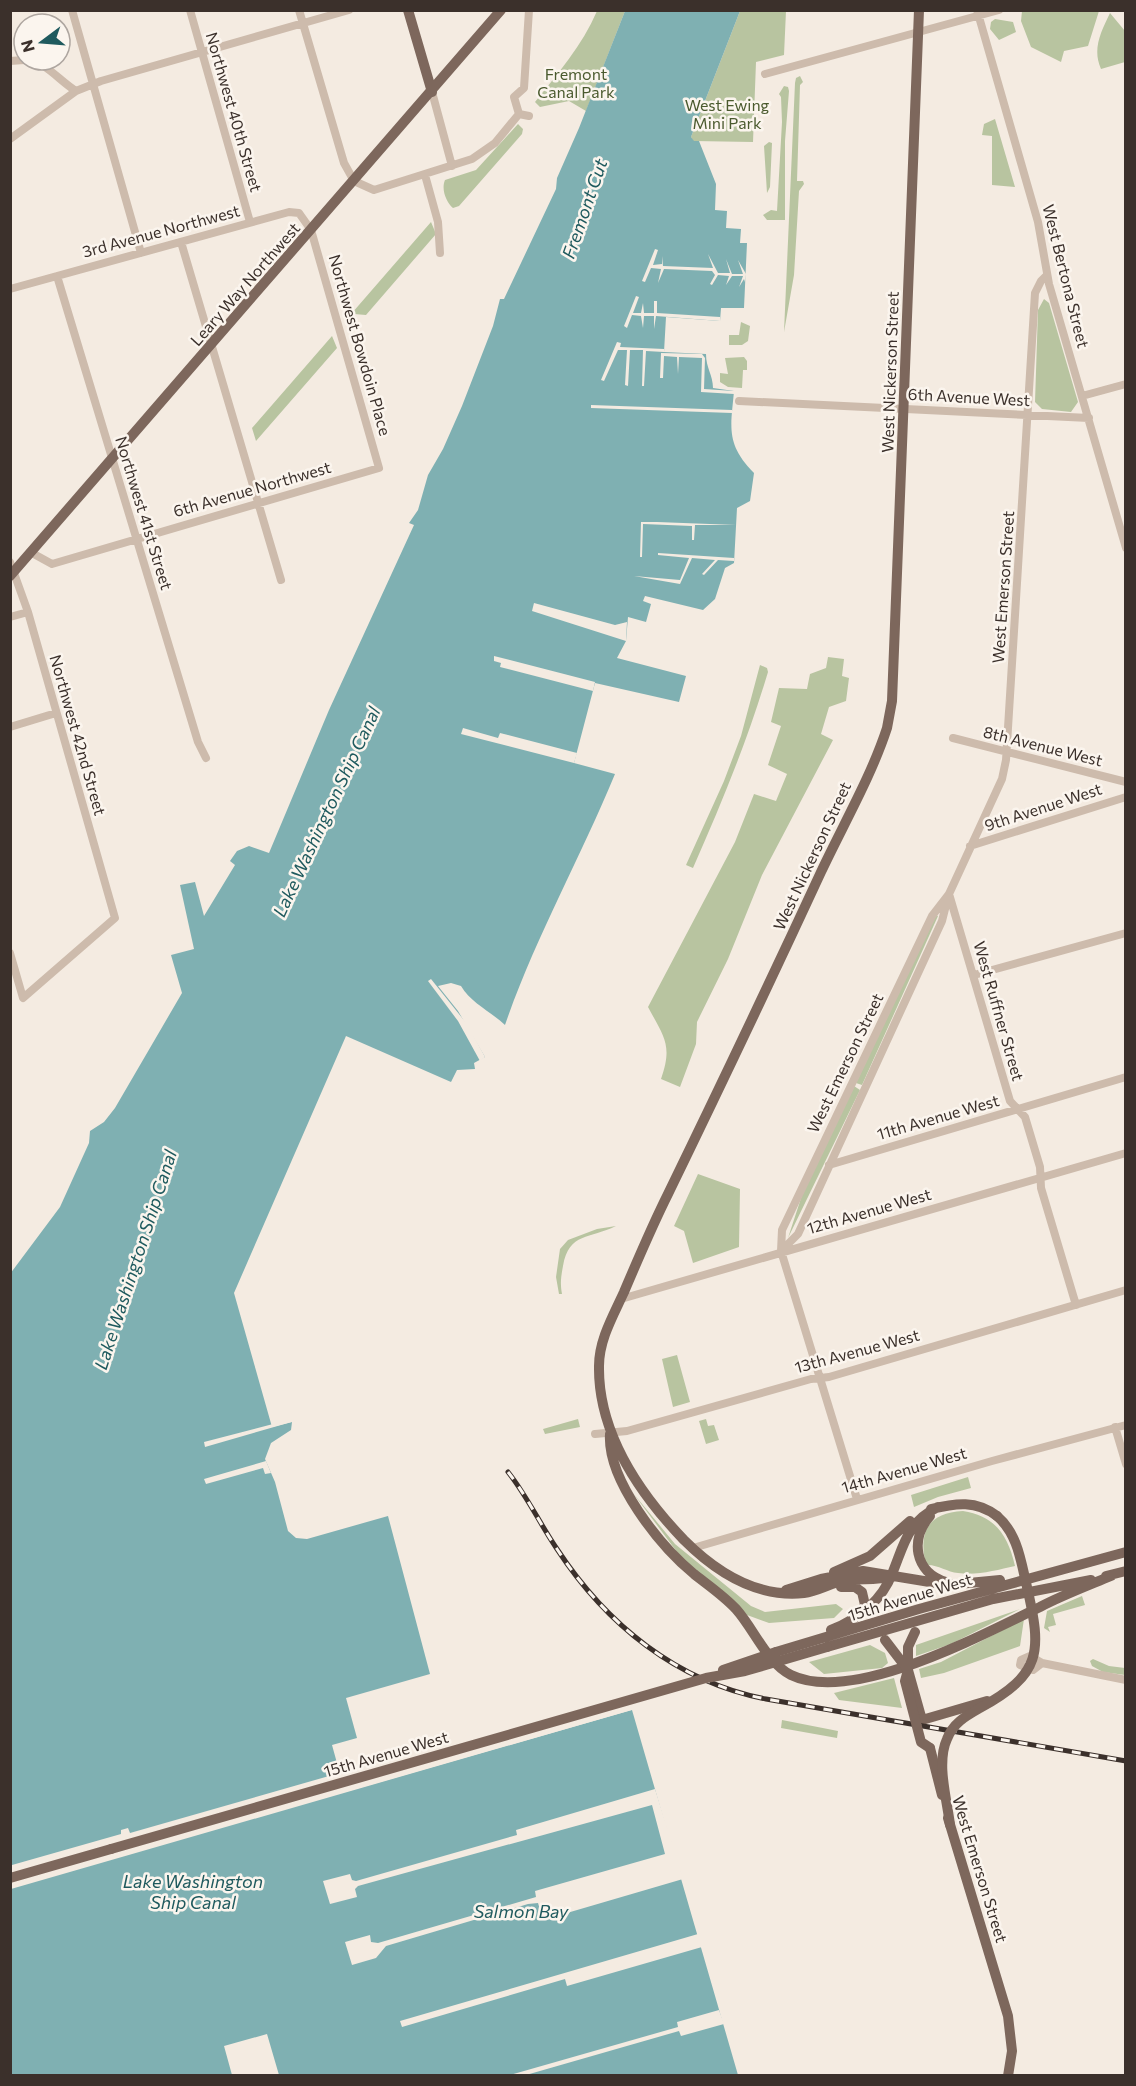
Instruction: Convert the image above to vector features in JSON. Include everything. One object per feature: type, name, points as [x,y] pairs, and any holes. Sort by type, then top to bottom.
[{"type":"main road","points":[[408,10],[432,92]]},
{"type":"main road","name":"Leary Way Northwest","points":[[12,570],[32,553],[501,10]]},
{"type":"main road","name":"West Nickerson Street","points":[[823,1583],[783,1592],[761,1589],[734,1579],[693,1548],[646,1494],[610,1432],[601,1389],[600,1352],[621,1299],[887,728],[892,701],[919,10]]},
{"type":"main road","points":[[610,1432],[609,1449],[615,1464],[650,1527],[676,1559],[735,1608],[778,1665],[790,1674],[812,1682],[865,1676],[926,1660],[1110,1576]]},
{"type":"main road","points":[[823,1583],[881,1548],[910,1521],[938,1507],[967,1503],[981,1507],[997,1516],[1008,1528],[1017,1546],[1036,1624],[1032,1661],[1015,1686],[997,1699],[962,1718],[946,1740],[942,1760],[950,1825]]},
{"type":"main road","points":[[825,1640],[874,1604],[892,1576],[908,1531],[920,1519],[938,1507]]},
{"type":"main road","points":[[938,1507],[919,1532],[918,1555],[931,1575],[959,1586]]},
{"type":"main road","name":"15th Avenue West","points":[[10,1878],[706,1678],[745,1671],[825,1640],[919,1609],[1125,1552]]},
{"type":"main road","points":[[823,1583],[862,1571],[926,1583],[959,1586],[1071,1568]]},
{"type":"main road","name":"15th Avenue West","points":[[706,1678],[742,1662],[777,1652],[825,1640],[854,1639],[963,1607],[1125,1571]]},
{"type":"main road","points":[[823,1583],[851,1586],[862,1592],[865,1605],[852,1620]]},
{"type":"main road","name":"West Emerson Street","points":[[930,1748],[921,1742],[905,1681],[908,1670],[908,1647],[915,1632],[963,1607]]},
{"type":"main road","name":"West Emerson Street","points":[[854,1639],[870,1636],[885,1640],[908,1670],[950,1825],[1003,1998],[1011,2033],[1008,2076]]},
{"type":"main road","points":[[922,1720],[997,1699]]},
{"type":"street","points":[[72,10],[141,253]]},
{"type":"street","name":"Northwest 40th Street","points":[[190,10],[250,222]]},
{"type":"street","points":[[299,10],[344,163],[354,181],[374,190],[472,159],[495,143],[524,115],[514,97],[524,88],[529,10]]},
{"type":"street","points":[[10,139],[76,91],[92,84],[349,10]]},
{"type":"street","points":[[765,74],[918,34],[978,13],[999,10]]},
{"type":"street","name":"West Bertona Street","points":[[978,13],[1038,222],[1047,274],[1123,529],[1125,548]]},
{"type":"street","points":[[50,72],[76,91]]},
{"type":"street","points":[[432,92],[452,166]]},
{"type":"street","points":[[425,175],[438,222],[440,253]]},
{"type":"street","name":"3rd Avenue Northwest","points":[[10,289],[289,212],[299,213],[311,230]]},
{"type":"street","name":"Northwest Bowdoin Place","points":[[311,230],[379,468]]},
{"type":"street","points":[[181,242],[281,580]]},
{"type":"street","name":"West Emerson Street","points":[[781,1251],[798,1234],[942,921],[949,894],[1002,779],[1006,752],[1030,415],[1035,293],[1047,274]]},
{"type":"street","name":"Northwest 41st Street","points":[[57,276],[135,539],[198,742],[206,758]]},
{"type":"street","points":[[1082,396],[1125,384]]},
{"type":"street","name":"6th Avenue West","points":[[739,401],[1089,418]]},
{"type":"street","name":"6th Avenue Northwest","points":[[32,553],[52,564],[379,468]]},
{"type":"street","name":"Northwest 42nd Street","points":[[10,953],[23,998],[115,918],[28,612],[12,570]]},
{"type":"street","points":[[10,617],[28,612]]},
{"type":"street","points":[[10,727],[56,713]]},
{"type":"street","name":"8th Avenue West","points":[[952,738],[1125,782]]},
{"type":"street","name":"9th Avenue West","points":[[970,846],[1125,796]]},
{"type":"street","name":"West Emerson Street","points":[[857,1499],[781,1251],[782,1230],[932,916],[949,894]]},
{"type":"street","name":"West Ruffner Street","points":[[949,894],[1010,1101],[1025,1117],[1041,1177],[1044,1198],[1076,1305]]},
{"type":"street","points":[[974,975],[1125,933]]},
{"type":"street","name":"11th Avenue West","points":[[829,1165],[1125,1077]]},
{"type":"street","name":"12th Avenue West","points":[[621,1299],[1125,1153]]},
{"type":"street","name":"13th Avenue West","points":[[595,1434],[627,1431],[1125,1290]]},
{"type":"street","name":"14th Avenue West","points":[[693,1548],[857,1499],[1125,1425]]},
{"type":"street","points":[[1115,1427],[1125,1464]]},
{"type":"street","points":[[1042,1663],[1125,1680]]},
{"type":"green space","points":[[1099,10],[1088,46],[1064,51],[1061,62],[1031,47],[1021,21],[1022,11]]},
{"type":"green space","name":"Fremont Canal Park","points":[[597,11],[625,11],[586,111],[569,101],[540,107],[535,102],[577,48]]},
{"type":"green space","name":"West Ewing Mini Park","points":[[740,11],[786,11],[784,55],[756,62],[753,142],[693,141],[691,137]]},
{"type":"green space","points":[[1110,13],[1125,31],[1125,62],[1101,69],[1097,54],[1101,34]]},
{"type":"green space","points":[[995,19],[1013,22],[1016,32],[999,40],[990,29],[991,22]]},
{"type":"green space","points":[[800,76],[803,82],[800,85],[797,181],[803,181],[804,184],[799,191],[794,275],[784,332],[795,83],[796,78]]},
{"type":"green space","points":[[784,86],[788,87],[789,91],[785,141],[785,220],[767,220],[763,215],[771,210],[777,211],[782,122],[779,94]]},
{"type":"green space","points":[[995,119],[1015,187],[992,185],[992,136],[982,135],[984,124]]},
{"type":"green space","points":[[518,124],[523,129],[522,134],[459,206],[453,208],[445,195],[445,180],[476,170]]},
{"type":"green space","points":[[769,142],[772,143],[770,187],[767,193],[764,146]]},
{"type":"green space","points":[[431,222],[436,234],[366,315],[352,313]]},
{"type":"green space","points":[[1044,299],[1049,303],[1078,402],[1071,412],[1042,409],[1035,402],[1038,310]]},
{"type":"green space","points":[[741,322],[750,326],[748,341],[742,345],[729,345],[729,335],[739,335]]},
{"type":"green space","points":[[332,336],[337,348],[256,441],[252,428]]},
{"type":"green space","points":[[744,357],[747,361],[747,370],[743,370],[742,388],[728,387],[720,382],[720,373],[728,374],[725,358]]},
{"type":"green space","points":[[828,657],[844,659],[842,676],[849,678],[846,701],[829,707],[821,734],[833,740],[762,875],[728,959],[697,1022],[696,1044],[680,1087],[661,1079],[666,1058],[665,1042],[648,1007],[735,842],[754,794],[776,801],[787,774],[768,765],[781,726],[771,722],[779,688],[807,689],[810,674],[826,668]]},
{"type":"green space","points":[[760,665],[767,668],[768,672],[752,723],[693,868],[686,865],[724,781],[741,736]]},
{"type":"green space","points":[[935,915],[938,916],[862,1085],[856,1083]]},
{"type":"green space","points":[[854,1086],[860,1090],[788,1238],[803,1192]]},
{"type":"green space","points":[[698,1174],[740,1189],[739,1247],[693,1263],[684,1231],[674,1226]]},
{"type":"green space","points":[[616,1226],[582,1238],[570,1247],[562,1270],[562,1294],[559,1294],[556,1277],[560,1249],[568,1240],[597,1229]]},
{"type":"green space","points":[[677,1355],[690,1402],[673,1407],[662,1359]]},
{"type":"green space","points":[[578,1419],[580,1427],[545,1434],[543,1429]]},
{"type":"green space","points":[[706,1419],[708,1426],[714,1425],[719,1440],[706,1444],[699,1421]]},
{"type":"green space","points":[[968,1477],[971,1488],[938,1497],[914,1507],[911,1495]]},
{"type":"green space","points":[[633,1493],[675,1544],[751,1606],[765,1612],[836,1604],[843,1609],[834,1618],[769,1623],[747,1615],[683,1560]]},
{"type":"green space","points":[[963,1511],[984,1517],[992,1522],[1004,1536],[1015,1566],[965,1574],[926,1565],[923,1543],[928,1526],[941,1516]]},
{"type":"green space","points":[[1082,1596],[1085,1605],[1053,1614],[1056,1625],[1048,1627],[1050,1632],[1044,1628],[1047,1611]]},
{"type":"green space","points":[[1020,1609],[951,1644],[916,1656],[916,1645]]},
{"type":"green space","points":[[1024,1619],[1020,1646],[944,1673],[921,1678],[919,1669],[941,1662]]},
{"type":"green space","points":[[870,1645],[885,1653],[888,1663],[882,1668],[824,1674],[809,1662]]},
{"type":"green space","points":[[1093,1659],[1109,1666],[1125,1668],[1125,1675],[1103,1672],[1092,1666],[1090,1661]]},
{"type":"green space","points":[[894,1678],[902,1708],[839,1700],[834,1693]]},
{"type":"green space","points":[[782,1720],[838,1731],[837,1738],[781,1728]]},
{"type":"water","name":"Lake Washington Ship Canal","points":[[625,11],[740,11],[691,137],[694,141],[699,141],[716,184],[715,210],[727,211],[726,228],[741,229],[740,243],[747,243],[744,308],[721,308],[720,321],[666,317],[664,352],[706,354],[713,388],[734,391],[731,425],[734,444],[738,453],[754,473],[750,501],[737,508],[734,563],[725,568],[715,599],[703,610],[645,596],[643,601],[651,604],[646,622],[628,617],[626,641],[617,658],[686,676],[679,702],[595,683],[574,763],[615,774],[530,961],[505,1025],[475,1002],[461,986],[451,983],[438,986],[458,1011],[485,1057],[474,1063],[475,1069],[457,1070],[451,1082],[346,1036],[234,1293],[272,1427],[292,1422],[291,1430],[271,1443],[265,1459],[275,1482],[288,1531],[296,1538],[307,1539],[388,1516],[430,1674],[346,1698],[357,1738],[332,1745],[345,1792],[632,1710],[738,2075],[11,2075],[10,1274],[60,1207],[89,1143],[90,1131],[104,1122],[115,1108],[182,993],[171,955],[194,949],[180,885],[195,882],[204,916],[235,865],[230,861],[237,851],[249,846],[269,853],[329,710],[414,525],[409,523],[418,510],[428,475],[443,449],[462,406],[493,326],[500,299],[504,299],[556,189],[557,178]]},
{"type":"pier","points":[[655,249],[658,250],[653,265],[662,264],[662,256],[663,266],[713,268],[708,254],[718,273],[730,273],[726,259],[732,274],[743,274],[738,260],[746,274],[745,282],[744,279],[739,287],[743,276],[732,276],[726,285],[729,276],[718,275],[712,285],[710,284],[715,275],[712,271],[664,269],[658,283],[661,269],[651,268],[645,282],[642,281]]},
{"type":"pier","points":[[636,296],[639,297],[633,313],[641,313],[643,303],[644,313],[654,313],[654,301],[657,301],[657,313],[720,317],[720,321],[656,316],[654,329],[654,316],[644,316],[643,328],[641,316],[632,315],[627,328],[624,326]]},
{"type":"pier","points":[[617,342],[621,343],[620,347],[664,349],[664,352],[646,351],[644,386],[642,386],[643,350],[630,350],[628,386],[625,385],[627,350],[618,350],[604,381],[601,380]]},
{"type":"pier","points":[[661,353],[702,354],[705,358],[704,389],[734,391],[734,394],[701,392],[702,358],[679,357],[678,374],[677,357],[664,356],[663,378],[660,378]]},
{"type":"pier","points":[[591,405],[732,410],[732,413],[591,408]]},
{"type":"pier","points":[[641,522],[736,525],[695,525],[694,540],[692,540],[692,526],[643,524],[642,557],[640,557]]},
{"type":"pier","points":[[658,553],[734,558],[734,561],[718,560],[704,575],[702,574],[715,560],[692,558],[680,584],[634,576],[680,580],[689,558],[658,555]]},
{"type":"pier","points":[[534,603],[615,625],[627,622],[626,641],[532,611]]},
{"type":"pier","points":[[494,656],[595,682],[593,691],[500,667],[501,663],[494,661]]},
{"type":"pier","points":[[463,728],[498,738],[500,733],[577,753],[574,763],[461,734]]},
{"type":"pier","points":[[431,979],[467,1024],[485,1057],[480,1061],[458,1021],[428,981]]},
{"type":"pier","points":[[292,1419],[295,1421],[205,1447],[204,1442]]},
{"type":"pier","points":[[266,1461],[271,1473],[265,1474],[263,1468],[206,1484],[204,1479]]},
{"type":"pier","points":[[632,1707],[635,1709],[11,1889],[12,1865],[121,1834],[121,1830],[128,1828],[130,1833],[343,1772],[348,1789]]},
{"type":"pier","points":[[655,1789],[683,1879],[543,1920],[538,1903],[528,1904],[386,1946],[376,1958],[352,1965],[345,1942],[370,1935],[371,1942],[378,1943],[536,1897],[535,1891],[665,1854],[652,1805],[358,1886],[355,1889],[357,1897],[330,1904],[323,1881],[350,1874],[352,1880],[356,1881],[517,1835],[516,1830]]},
{"type":"pier","points":[[698,1934],[702,1947],[567,1986],[565,1979],[402,2027],[400,2021]]},
{"type":"pier","points":[[719,2010],[724,2024],[681,2036],[679,2031],[526,2075],[510,2075],[678,2027],[677,2022]]},
{"type":"pier","points":[[267,2034],[279,2075],[232,2075],[224,2046]]},
{"type":"railway","points":[[508,1472],[557,1549],[598,1602],[646,1646],[703,1679],[733,1691],[766,1699],[1126,1761]]},
{"type":"water label","name":"Fremont Cut","points":[[585,209]]},
{"type":"water label","name":"Salmon Bay","points":[[521,1912]]}]
